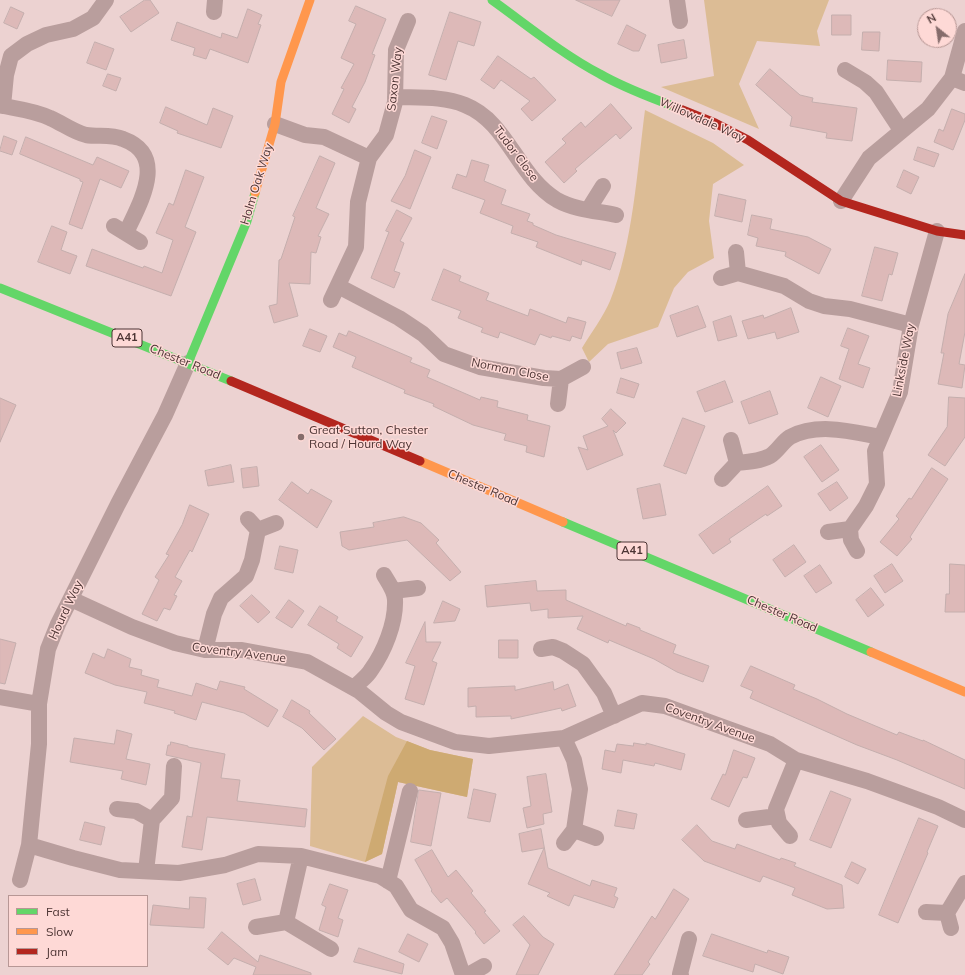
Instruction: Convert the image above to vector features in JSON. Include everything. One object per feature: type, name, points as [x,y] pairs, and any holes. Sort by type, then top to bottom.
[{"type":"main road","name":"Holm Oak Way","points":[[188,362],[247,221],[275,124],[281,82],[310,0]]},
{"type":"main road","name":"Willowdale Way","points":[[492,0],[571,57],[599,74],[624,87],[715,123],[748,140],[841,201],[937,231],[965,235]]},
{"type":"main road","name":"Chester Road","points":[[0,288],[188,362],[965,692]]},
{"type":"street","points":[[106,0],[92,18],[73,29],[46,35],[27,44],[11,56],[6,75],[1,108],[35,111],[86,135],[122,138],[134,144],[144,158],[149,174],[144,194],[120,230],[140,242]]},
{"type":"street","points":[[677,0],[680,21]]},
{"type":"street","name":"Saxon Way","points":[[335,293],[356,248],[358,202],[369,158],[386,135],[395,97],[396,50],[408,21]]},
{"type":"street","points":[[841,201],[869,158],[928,109],[958,80],[965,31]]},
{"type":"street","points":[[845,70],[865,82],[876,92],[901,130]]},
{"type":"street","name":"Tudor Close","points":[[395,97],[440,99],[464,105],[487,117],[496,127],[514,155],[538,184],[557,200],[574,207],[616,215]]},
{"type":"street","points":[[275,124],[305,135],[324,137],[369,158]]},
{"type":"street","points":[[588,210],[603,186]]},
{"type":"street","name":"Linkside Way","points":[[850,529],[866,506],[877,484],[875,451],[900,392],[911,325],[937,231]]},
{"type":"street","points":[[736,252],[738,273]]},
{"type":"street","points":[[721,278],[738,273],[784,286],[809,301],[824,306],[850,309],[911,325]]},
{"type":"street","name":"Norman Close","points":[[335,293],[399,318],[423,334],[444,354],[480,367],[544,378],[561,379],[583,367]]},
{"type":"street","name":"Hourd Way","points":[[20,880],[29,844],[39,744],[39,704],[48,649],[58,624],[118,504],[165,415],[188,362]]},
{"type":"street","name":"Norman Close","points":[[558,404],[561,379]]},
{"type":"street","points":[[722,480],[737,463],[755,461],[770,456],[790,437],[810,430],[837,430],[881,437]]},
{"type":"street","points":[[731,440],[737,463]]},
{"type":"street","points":[[205,650],[214,614],[221,598],[246,576],[252,560],[253,524],[276,523]]},
{"type":"street","points":[[828,532],[850,529],[851,540],[857,551]]},
{"type":"street","points":[[354,688],[371,670],[386,642],[392,622],[395,600],[393,591],[384,575]]},
{"type":"street","points":[[393,591],[418,588]]},
{"type":"street","name":"Coventry Avenue","points":[[71,599],[174,643],[205,650],[242,650],[307,662],[354,688],[401,722],[456,742],[489,746],[564,738],[642,703],[665,706],[770,744],[796,760],[867,781],[938,807],[965,820]]},
{"type":"street","points":[[550,644],[583,664],[604,693],[614,716]]},
{"type":"street","points":[[0,697],[39,704]]},
{"type":"street","points":[[564,738],[574,760],[580,789],[574,830],[564,843]]},
{"type":"street","points":[[790,836],[779,823],[776,809],[796,760]]},
{"type":"street","points":[[146,871],[152,820],[172,798],[174,766]]},
{"type":"street","points":[[388,881],[410,791]]},
{"type":"street","points":[[118,809],[136,811],[152,820]]},
{"type":"street","points":[[746,820],[777,816]]},
{"type":"street","points":[[574,830],[596,838]]},
{"type":"street","points":[[29,844],[73,858],[120,870],[179,873],[225,865],[258,854],[301,856],[380,876],[396,886],[411,910],[443,928],[452,943],[462,975]]},
{"type":"street","points":[[286,922],[301,856]]},
{"type":"street","points":[[951,928],[947,912],[965,883]]},
{"type":"street","points":[[926,912],[947,912]]},
{"type":"street","points":[[256,927],[286,922],[331,949]]},
{"type":"street","points":[[680,975],[689,938]]},
{"type":"street","points":[[468,975],[484,966]]},
{"type":"shaded area","points":[[704,0],[829,0],[817,31],[820,46],[757,41],[739,84],[759,129],[661,87],[714,76]]},
{"type":"shaded area","points":[[645,110],[713,143],[744,165],[713,184],[709,221],[714,258],[688,272],[674,288],[658,327],[608,344],[589,362],[582,348],[610,301],[624,256],[633,207]]},
{"type":"shaded area","points":[[363,716],[396,737],[430,750],[473,759],[467,797],[398,782],[382,854],[365,862],[310,846],[312,767]]},
{"type":"shaded area","points":[[407,741],[430,750],[473,759],[467,797],[398,782],[382,854],[365,862],[388,776]]},
{"type":"building","points":[[145,0],[150,0],[159,13],[131,32],[120,17]]},
{"type":"building","points":[[576,0],[620,0],[612,16]]},
{"type":"building","points":[[356,6],[386,19],[372,54],[375,55],[365,82],[352,107],[356,109],[349,123],[332,114],[344,89],[341,88],[354,64],[341,58],[356,24],[349,21]]},
{"type":"building","points":[[11,7],[24,13],[17,29],[4,23]]},
{"type":"building","points":[[248,9],[262,15],[258,24],[261,25],[248,63],[210,49],[206,59],[193,55],[195,48],[171,40],[177,22],[221,38],[222,33],[237,38]]},
{"type":"building","points":[[450,12],[481,22],[474,46],[458,41],[446,80],[429,75]]},
{"type":"building","points":[[832,15],[851,15],[851,35],[832,35]]},
{"type":"building","points":[[627,25],[646,35],[639,51],[633,51],[618,44]]},
{"type":"building","points":[[863,32],[880,32],[879,51],[862,50]]},
{"type":"building","points":[[684,40],[687,58],[661,63],[658,45]]},
{"type":"building","points":[[95,42],[114,49],[106,70],[87,63]]},
{"type":"building","points":[[498,56],[531,79],[534,77],[556,100],[532,121],[521,109],[530,101],[501,80],[494,89],[481,80]]},
{"type":"building","points":[[888,60],[922,62],[921,82],[887,80]]},
{"type":"building","points":[[770,69],[800,95],[813,98],[812,102],[857,108],[852,141],[826,138],[827,133],[790,126],[792,117],[756,85]]},
{"type":"building","points":[[108,74],[121,78],[116,91],[103,86]]},
{"type":"building","points":[[611,104],[632,128],[620,139],[616,134],[575,169],[577,171],[564,183],[545,162],[566,143],[562,139],[581,122],[585,127]]},
{"type":"building","points":[[166,107],[207,125],[213,108],[233,116],[221,148],[177,133],[178,131],[160,123]]},
{"type":"building","points":[[952,109],[965,114],[965,120],[953,150],[934,142],[939,129],[943,131]]},
{"type":"building","points":[[432,116],[447,121],[437,149],[422,143]]},
{"type":"building","points":[[4,136],[17,141],[12,155],[0,151]]},
{"type":"building","points":[[26,137],[93,165],[97,157],[129,171],[121,188],[100,179],[82,229],[69,224],[83,182],[80,181],[80,179],[20,154]]},
{"type":"building","points":[[918,147],[939,154],[934,167],[914,160]]},
{"type":"building","points":[[415,150],[431,157],[410,209],[391,201],[405,176]]},
{"type":"building","points":[[320,156],[335,163],[316,208],[329,214],[318,236],[321,237],[316,253],[311,252],[310,284],[289,283],[298,316],[274,323],[269,306],[277,304],[279,260],[281,259],[295,217],[293,216]]},
{"type":"building","points":[[472,160],[489,165],[484,181],[506,190],[501,204],[530,214],[527,221],[533,223],[533,225],[556,235],[616,253],[610,270],[582,260],[581,265],[536,247],[538,242],[511,233],[513,226],[480,213],[485,200],[452,188],[457,174],[466,177]]},
{"type":"building","points":[[186,170],[204,177],[185,227],[196,232],[171,296],[86,266],[92,249],[143,268],[144,266],[162,273],[173,240],[156,233],[169,203],[173,205]]},
{"type":"building","points":[[904,170],[919,177],[911,194],[897,187]]},
{"type":"building","points":[[719,194],[746,200],[742,222],[715,216]]},
{"type":"building","points":[[397,210],[412,218],[400,241],[404,243],[394,271],[400,273],[394,288],[371,278],[389,232],[386,231]]},
{"type":"building","points":[[752,215],[772,219],[770,229],[808,237],[831,249],[819,274],[785,256],[786,252],[756,246],[758,238],[748,235]]},
{"type":"building","points":[[52,226],[67,232],[61,250],[77,256],[70,274],[38,262]]},
{"type":"building","points":[[875,247],[898,253],[892,275],[889,274],[882,301],[862,296]]},
{"type":"building","points":[[444,269],[461,276],[459,281],[489,293],[486,300],[528,316],[530,309],[566,323],[568,317],[586,322],[581,339],[572,336],[570,341],[552,336],[551,338],[540,334],[535,345],[500,332],[498,338],[481,332],[483,328],[458,318],[461,311],[432,300]]},
{"type":"building","points":[[965,274],[965,332],[959,364],[965,365],[962,388],[938,384],[944,353],[941,353],[948,314]]},
{"type":"building","points":[[698,306],[706,327],[677,337],[670,316]]},
{"type":"building","points":[[791,308],[799,332],[777,339],[775,332],[748,339],[742,321],[763,315],[764,318]]},
{"type":"building","points":[[731,316],[737,336],[718,341],[713,322]]},
{"type":"building","points":[[848,328],[869,336],[858,364],[870,368],[863,388],[839,379],[849,349],[841,346]]},
{"type":"building","points":[[310,329],[327,336],[320,352],[303,346]]},
{"type":"building","points":[[349,331],[412,358],[410,362],[430,370],[427,377],[480,400],[481,397],[498,401],[497,407],[528,415],[527,420],[550,426],[544,457],[526,452],[527,446],[504,440],[506,434],[473,425],[433,406],[434,404],[404,393],[405,390],[352,367],[356,357],[333,347],[339,333],[346,336]]},
{"type":"building","points":[[637,348],[642,363],[621,369],[617,353]]},
{"type":"building","points":[[821,377],[841,386],[828,417],[808,408]]},
{"type":"building","points":[[621,378],[639,384],[634,398],[617,393]]},
{"type":"building","points":[[725,381],[733,402],[705,412],[697,392]]},
{"type":"building","points":[[770,391],[778,414],[749,424],[741,402]]},
{"type":"building","points":[[949,397],[965,398],[965,437],[945,466],[928,455],[947,427]]},
{"type":"building","points":[[0,398],[16,405],[0,442]]},
{"type":"building","points":[[611,409],[626,423],[616,433],[613,430],[623,455],[587,470],[578,447],[588,450],[583,436],[608,426],[602,419]]},
{"type":"building","points":[[683,418],[705,426],[686,474],[664,466]]},
{"type":"building","points":[[821,445],[839,470],[822,482],[804,457]]},
{"type":"building","points":[[231,465],[234,482],[208,486],[205,471]]},
{"type":"building","points":[[257,467],[259,486],[243,488],[241,469]]},
{"type":"building","points":[[932,468],[948,479],[910,537],[912,539],[897,556],[880,542],[899,519],[896,516],[909,498],[911,499]]},
{"type":"building","points":[[292,482],[308,494],[311,489],[332,501],[317,528],[279,500]]},
{"type":"building","points":[[837,482],[848,498],[830,511],[818,494]]},
{"type":"building","points":[[660,484],[666,515],[643,519],[637,489]]},
{"type":"building","points":[[768,486],[782,506],[767,516],[766,514],[729,539],[731,542],[713,554],[699,535]]},
{"type":"building","points":[[190,505],[209,514],[192,552],[190,550],[175,577],[182,581],[174,595],[177,596],[170,610],[164,608],[157,621],[142,614],[159,580],[155,577],[169,555],[166,554],[182,525]]},
{"type":"building","points":[[404,517],[421,523],[439,540],[436,543],[461,572],[450,581],[407,540],[349,550],[342,546],[340,532],[374,527],[373,523]]},
{"type":"building","points":[[794,545],[806,562],[785,577],[773,560]]},
{"type":"building","points":[[280,546],[298,550],[293,573],[275,569]]},
{"type":"building","points":[[892,564],[903,581],[885,593],[874,576]]},
{"type":"building","points":[[950,564],[965,565],[965,612],[945,612],[946,594],[949,594]]},
{"type":"building","points":[[820,565],[832,583],[816,593],[804,576]]},
{"type":"building","points":[[536,581],[537,591],[566,590],[566,600],[626,626],[627,623],[640,628],[640,630],[676,645],[673,653],[709,666],[703,682],[677,672],[654,659],[609,640],[608,643],[577,629],[583,616],[548,618],[548,609],[531,611],[530,603],[487,607],[485,586]]},
{"type":"building","points":[[871,588],[884,605],[868,617],[856,600]]},
{"type":"building","points":[[252,595],[270,612],[258,623],[240,606]]},
{"type":"building","points":[[289,600],[304,611],[292,628],[276,618]]},
{"type":"building","points":[[443,601],[460,609],[455,621],[434,623]]},
{"type":"building","points":[[320,606],[338,617],[336,621],[363,637],[351,657],[337,648],[339,644],[308,625]]},
{"type":"building","points":[[425,622],[426,642],[441,642],[432,661],[437,663],[424,705],[405,699],[415,666],[406,663]]},
{"type":"building","points":[[0,639],[16,643],[5,684],[0,683]]},
{"type":"building","points":[[499,640],[518,640],[518,658],[499,658]]},
{"type":"building","points":[[108,649],[131,659],[129,667],[142,670],[141,675],[159,680],[157,687],[192,696],[196,683],[217,690],[220,681],[245,687],[244,689],[278,710],[268,727],[244,713],[202,702],[196,720],[174,713],[175,711],[144,703],[147,692],[115,685],[85,673],[93,653],[104,658]]},
{"type":"building","points":[[751,666],[795,685],[793,689],[847,714],[897,735],[899,732],[923,740],[965,760],[965,789],[897,760],[857,745],[750,698],[753,691],[741,686]]},
{"type":"building","points":[[553,682],[554,690],[568,684],[576,706],[562,711],[561,708],[511,719],[511,716],[476,717],[476,706],[468,707],[468,688],[515,686],[515,690]]},
{"type":"building","points":[[292,700],[310,711],[309,713],[336,739],[324,750],[302,728],[283,717]]},
{"type":"building","points":[[117,730],[132,734],[126,759],[150,764],[146,785],[121,779],[123,771],[70,762],[74,738],[114,744]]},
{"type":"building","points":[[171,742],[225,754],[221,778],[240,780],[237,801],[307,809],[305,827],[207,817],[202,850],[182,847],[187,816],[192,817],[201,763],[166,755],[168,745],[170,745]]},
{"type":"building","points":[[634,743],[646,745],[646,743],[685,754],[681,770],[655,763],[654,766],[623,760],[621,773],[602,769],[605,750],[615,752],[617,744],[633,746]]},
{"type":"building","points":[[734,750],[755,758],[747,778],[743,777],[729,807],[711,799],[723,774],[725,775]]},
{"type":"building","points":[[546,774],[552,812],[543,814],[544,824],[527,828],[523,808],[531,806],[527,777]]},
{"type":"building","points":[[474,789],[496,794],[490,822],[468,818]]},
{"type":"building","points":[[419,790],[441,793],[431,846],[411,842]]},
{"type":"building","points":[[831,791],[851,799],[831,848],[810,840]]},
{"type":"building","points":[[618,810],[637,814],[634,829],[615,826]]},
{"type":"building","points":[[919,818],[938,826],[898,923],[879,915]]},
{"type":"building","points":[[85,822],[105,827],[101,845],[80,840]]},
{"type":"building","points":[[697,825],[712,841],[735,849],[737,844],[780,860],[781,858],[796,863],[794,866],[842,885],[844,908],[827,909],[792,895],[795,888],[763,876],[760,882],[704,861],[682,840]]},
{"type":"building","points":[[541,829],[548,868],[590,886],[592,880],[617,888],[614,896],[618,898],[614,908],[574,895],[569,906],[547,896],[550,893],[528,884],[544,848],[522,852],[519,834]]},
{"type":"building","points":[[432,850],[448,877],[456,870],[473,891],[471,893],[486,911],[484,912],[500,931],[484,944],[475,933],[476,932],[447,898],[441,903],[431,891],[432,890],[415,860]]},
{"type":"building","points":[[852,862],[866,869],[858,884],[845,877]]},
{"type":"building","points":[[255,879],[261,900],[243,905],[237,884]]},
{"type":"building","points":[[330,884],[348,890],[338,918],[343,920],[338,937],[319,930],[326,907],[322,905]]},
{"type":"building","points":[[674,889],[689,899],[648,962],[650,964],[642,975],[614,975],[652,916],[655,919]]},
{"type":"building","points":[[190,897],[206,898],[204,928],[150,925],[153,905],[189,909]]},
{"type":"building","points":[[524,916],[543,937],[554,944],[538,975],[516,975],[530,945],[513,925]]},
{"type":"building","points":[[222,932],[258,962],[260,955],[311,973],[311,975],[253,975],[256,967],[234,958],[228,965],[208,949]]},
{"type":"building","points":[[408,934],[428,944],[419,962],[399,952]]},
{"type":"building","points":[[712,934],[767,953],[768,950],[789,957],[783,974],[755,964],[753,972],[703,956]]},
{"type":"building","points":[[359,948],[404,964],[402,974],[354,962]]},
{"type":"traffic: fast","points":[[492,0],[558,48],[586,66],[628,88],[675,107]]},
{"type":"traffic: fast","points":[[188,363],[247,221],[255,193]]},
{"type":"traffic: fast","points":[[0,288],[231,381]]},
{"type":"traffic: fast","points":[[563,522],[871,652]]},
{"type":"traffic: slow","points":[[255,193],[275,124],[281,82],[310,0]]},
{"type":"traffic: slow","points":[[420,461],[563,522]]},
{"type":"traffic: slow","points":[[871,652],[965,692]]},
{"type":"traffic: jam","points":[[675,107],[715,123],[748,140],[841,201],[937,231],[965,235]]},
{"type":"traffic: jam","points":[[231,381],[420,461]]},
{"type":"place","name":"Great Sutton, Chester Road / Hourd Way","points":[[301,437]]}]
